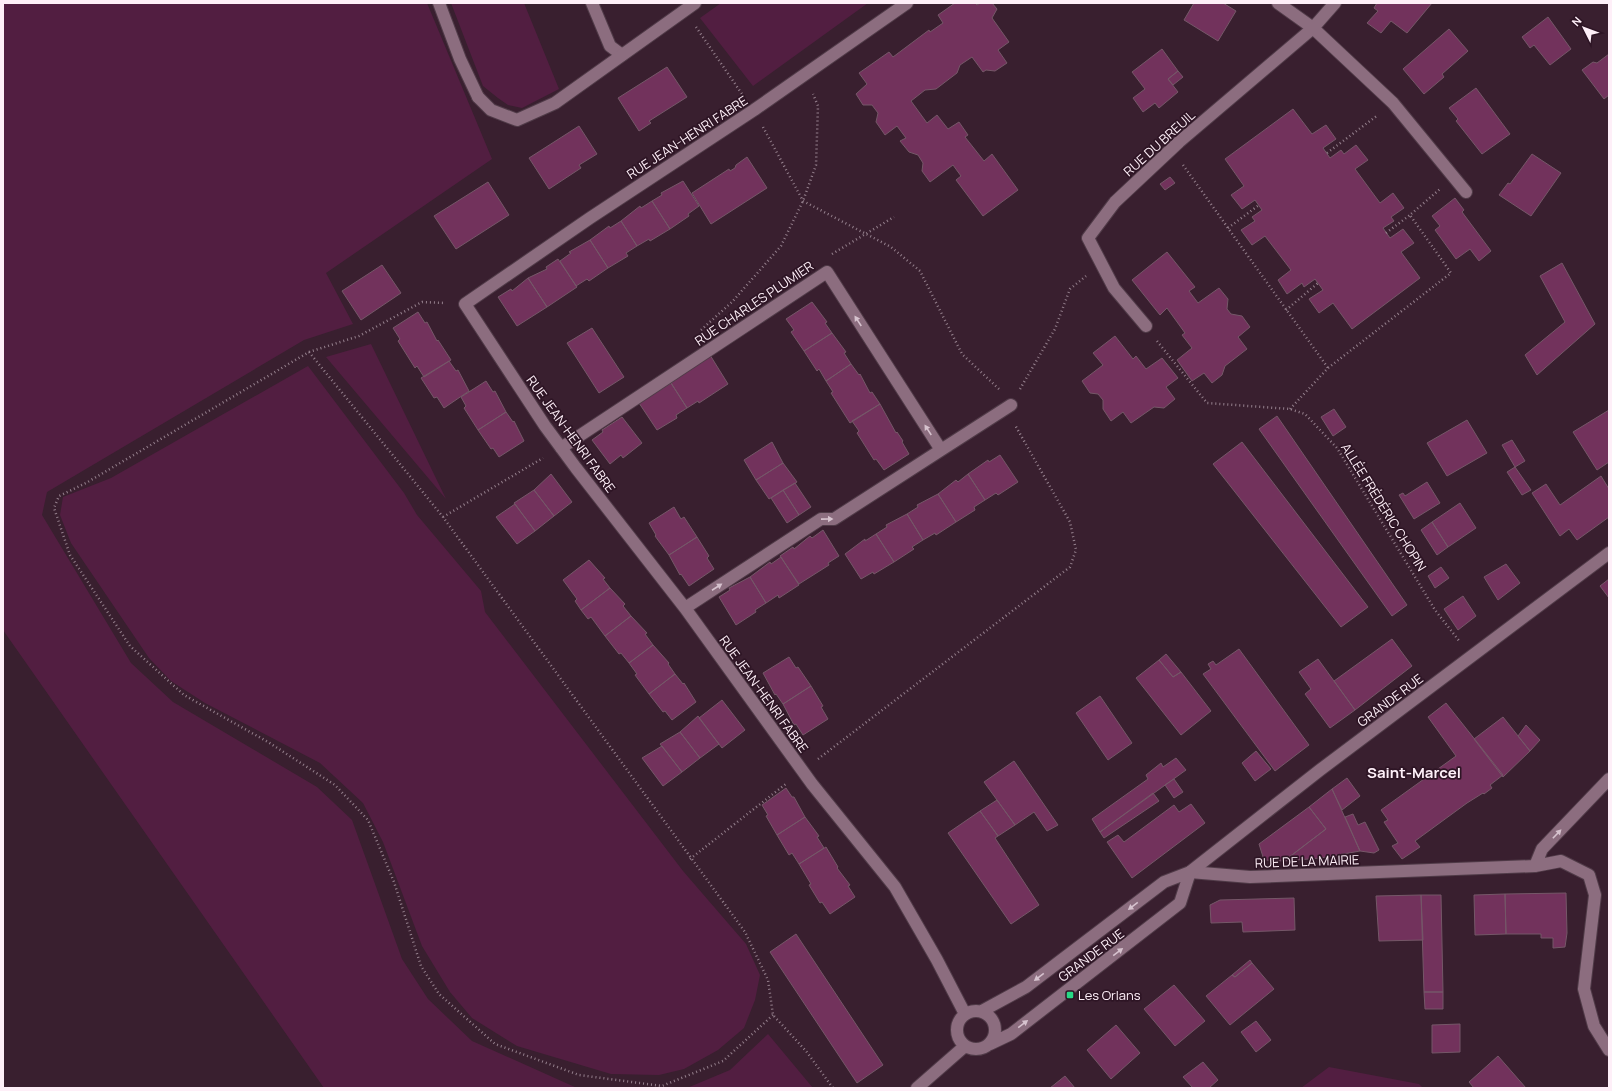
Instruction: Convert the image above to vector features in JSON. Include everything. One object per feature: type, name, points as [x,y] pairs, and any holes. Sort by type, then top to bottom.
[{"type":"street","points":[[439,3],[460,59],[478,96],[491,110],[517,120],[555,103],[695,3]]},
{"type":"street","points":[[592,3],[610,46],[622,55]]},
{"type":"street","name":"RUE JEAN-HENRI FABRE","points":[[907,3],[754,110],[590,218],[465,304],[561,448],[685,608],[802,772],[895,888],[937,960],[965,1014]]},
{"type":"street","points":[[1278,3],[1314,28],[1393,103],[1466,192]]},
{"type":"street","name":"RUE DU BREUIL","points":[[1146,326],[1114,288],[1088,238],[1115,202],[1171,149],[1314,28],[1335,3]]},
{"type":"street","name":"RUE CHARLES PLUMIER","points":[[561,448],[827,272],[941,450]]},
{"type":"street","points":[[685,608],[821,519],[834,519],[1011,405]]},
{"type":"street","name":"GRANDE RUE","points":[[982,1012],[1026,986],[1164,882],[1190,872],[1274,805],[1609,553]]},
{"type":"street","points":[[1535,866],[1542,849],[1609,779]]},
{"type":"street","name":"RUE DE LA MAIRIE","points":[[1190,872],[1250,877],[1535,866],[1561,861],[1589,875],[1596,895],[1584,989],[1594,1026],[1609,1050]]},
{"type":"street","name":"GRANDE RUE","points":[[990,1044],[1011,1034],[1180,903],[1190,872]]},
{"type":"street","points":[[976,1010],[982,1012],[992,1018],[994,1024],[995,1031],[990,1044],[978,1049],[965,1046],[960,1042],[956,1030],[957,1024],[965,1014],[976,1010]]},
{"type":"street","points":[[917,1088],[965,1046]]},
{"type":"path","points":[[696,334],[732,302],[781,246],[803,201],[816,165],[818,106],[804,75]]},
{"type":"path","points":[[1327,154],[1393,103]]},
{"type":"path","points":[[1171,149],[1328,368]]},
{"type":"path","points":[[1386,233],[1454,178]]},
{"type":"path","points":[[690,859],[1070,567],[1076,550],[1070,522],[1015,426],[1011,405],[993,382],[962,354],[920,271],[890,247],[803,201]]},
{"type":"path","points":[[1228,228],[1259,205]]},
{"type":"path","points":[[1290,409],[1328,368],[1452,273],[1410,215]]},
{"type":"path","points":[[827,272],[833,254],[894,218]]},
{"type":"path","points":[[1011,405],[1055,329],[1070,289],[1101,263]]},
{"type":"path","points":[[1286,310],[1318,283]]},
{"type":"path","points":[[465,304],[422,302],[359,336],[309,352],[86,483],[59,496],[54,508],[70,555],[130,646],[184,695],[268,742],[335,785],[368,820],[394,882],[421,966],[439,994],[495,1044],[579,1075],[662,1086],[723,1060],[772,1015]]},
{"type":"path","name":"ALLÉE FRÉDÉRIC CHOPIN","points":[[1146,326],[1207,403],[1290,409],[1305,414],[1337,448],[1435,610],[1472,656]]},
{"type":"path","points":[[309,352],[443,517],[690,859],[745,932],[768,980],[772,1015],[806,1051],[833,1088]]},
{"type":"path","points":[[443,517],[561,448]]},
{"type":"shaded area","points":[[3,3],[427,3],[492,159],[326,273],[353,324],[304,340],[47,492],[42,515],[131,663],[173,702],[317,787],[352,820],[402,959],[428,999],[472,1041],[577,1088],[324,1088],[3,630]]},
{"type":"shaded area","points":[[451,3],[524,3],[559,89],[522,108],[508,105],[498,98],[483,86]]},
{"type":"shaded area","points":[[721,3],[868,3],[753,86],[700,18]]},
{"type":"shaded area","points":[[371,344],[446,499],[326,357]]},
{"type":"shaded area","points":[[308,366],[404,493],[417,515],[481,591],[485,612],[683,871],[746,944],[760,975],[755,1000],[744,1028],[718,1050],[684,1069],[659,1075],[611,1074],[517,1046],[472,1018],[450,992],[422,946],[383,842],[363,803],[320,763],[205,703],[171,681],[149,658],[71,543],[60,515],[63,497],[111,478]]},
{"type":"shaded area","points":[[768,1034],[813,1088],[687,1088],[730,1070]]},
{"type":"shaded area","points":[[1329,1067],[1419,1084],[1423,1088],[1301,1088]]},
{"type":"building","points":[[955,3],[975,3],[977,5],[980,3],[992,3],[997,9],[992,18],[1009,42],[998,50],[1007,63],[995,71],[986,70],[983,72],[972,57],[960,65],[957,73],[936,89],[925,90],[911,101],[927,123],[937,115],[948,129],[959,122],[968,135],[965,137],[984,161],[992,154],[1018,190],[983,216],[956,180],[961,176],[953,165],[930,182],[922,171],[923,163],[918,155],[909,152],[900,141],[906,138],[897,126],[885,135],[876,122],[878,113],[872,105],[863,105],[856,94],[867,84],[859,73],[889,52],[893,57],[929,30],[930,32],[943,23],[938,15]]},
{"type":"building","points":[[1194,3],[1223,3],[1236,11],[1218,41],[1184,20]]},
{"type":"building","points":[[1377,3],[1432,3],[1407,33],[1391,21],[1381,33],[1367,23],[1378,11],[1374,8]]},
{"type":"building","points":[[1548,17],[1571,49],[1550,65],[1534,45],[1530,48],[1522,37]]},
{"type":"building","points":[[1449,29],[1468,51],[1442,74],[1444,77],[1424,94],[1403,69]]},
{"type":"building","points":[[1162,49],[1178,71],[1168,79],[1178,92],[1159,108],[1155,103],[1143,112],[1133,98],[1145,89],[1132,72]]},
{"type":"building","points":[[1609,54],[1609,95],[1604,99],[1582,70],[1593,62],[1597,63]]},
{"type":"building","points":[[667,67],[687,97],[649,121],[651,123],[639,131],[618,98]]},
{"type":"building","points":[[1178,71],[1183,77],[1173,85],[1168,79]]},
{"type":"building","points":[[1476,88],[1510,134],[1482,154],[1456,121],[1458,119],[1449,108]]},
{"type":"building","points":[[1293,109],[1312,134],[1326,125],[1336,139],[1323,148],[1330,158],[1341,150],[1344,154],[1356,145],[1368,160],[1355,169],[1380,203],[1393,193],[1404,208],[1391,217],[1394,221],[1383,228],[1390,238],[1403,229],[1414,243],[1401,252],[1420,278],[1352,329],[1333,303],[1319,313],[1309,299],[1323,290],[1315,279],[1304,287],[1302,283],[1287,294],[1278,280],[1291,270],[1265,236],[1252,245],[1241,230],[1255,221],[1252,217],[1262,210],[1255,200],[1242,209],[1231,195],[1244,186],[1225,159]]},
{"type":"building","points":[[579,126],[597,154],[579,165],[581,168],[549,189],[529,158]]},
{"type":"building","points":[[1532,154],[1561,173],[1531,216],[1499,195],[1508,183],[1510,184]]},
{"type":"building","points":[[747,157],[767,188],[711,224],[692,193],[729,169],[730,171],[735,168],[736,165]]},
{"type":"building","points":[[1170,177],[1175,183],[1165,190],[1160,184]]},
{"type":"building","points":[[683,181],[699,206],[688,214],[689,216],[670,229],[652,201],[662,195],[661,193]]},
{"type":"building","points":[[488,182],[509,215],[456,249],[434,216]]},
{"type":"building","points":[[1455,198],[1464,210],[1462,212],[1491,251],[1479,261],[1470,249],[1456,259],[1435,230],[1440,226],[1432,216]]},
{"type":"building","points":[[652,201],[670,229],[650,241],[649,239],[637,246],[621,221],[640,206],[641,208]]},
{"type":"building","points":[[621,221],[637,246],[626,253],[628,256],[608,268],[590,240],[609,226],[610,228]]},
{"type":"building","points":[[590,240],[608,268],[589,281],[587,279],[576,286],[560,261],[571,253],[569,252]]},
{"type":"building","points":[[1167,252],[1195,287],[1189,291],[1198,303],[1219,288],[1228,299],[1227,309],[1231,314],[1242,316],[1250,327],[1238,337],[1247,349],[1225,366],[1222,375],[1212,383],[1204,373],[1192,381],[1177,360],[1192,348],[1182,335],[1185,333],[1167,308],[1160,315],[1132,280]]},
{"type":"building","points":[[558,259],[577,287],[547,307],[528,278],[547,269],[546,267]]},
{"type":"building","points":[[1562,263],[1595,324],[1537,375],[1525,355],[1565,322],[1540,276]]},
{"type":"building","points":[[382,265],[401,293],[361,320],[342,291]]},
{"type":"building","points":[[528,278],[547,307],[517,326],[498,297],[511,289],[512,291]]},
{"type":"building","points":[[812,302],[827,322],[825,323],[832,333],[804,351],[791,332],[794,330],[786,319]]},
{"type":"building","points":[[418,312],[425,323],[427,322],[437,341],[438,340],[451,360],[424,377],[417,366],[415,368],[398,341],[400,339],[393,328]]},
{"type":"building","points":[[592,328],[624,377],[599,393],[567,343]]},
{"type":"building","points":[[832,333],[846,352],[844,353],[851,364],[826,381],[819,369],[817,371],[804,351]]},
{"type":"building","points":[[1115,336],[1133,359],[1136,356],[1146,369],[1162,358],[1178,378],[1166,387],[1175,399],[1164,408],[1154,407],[1131,423],[1123,412],[1111,421],[1103,409],[1103,400],[1098,394],[1090,393],[1082,381],[1103,365],[1093,353]]},
{"type":"building","points":[[710,355],[728,384],[699,403],[698,401],[687,408],[671,383]]},
{"type":"building","points":[[449,361],[456,371],[458,370],[469,391],[444,408],[437,397],[434,398],[421,378]]},
{"type":"building","points":[[851,364],[859,375],[860,374],[870,393],[872,392],[880,404],[850,423],[831,393],[833,392],[826,381]]},
{"type":"building","points":[[486,381],[493,392],[495,391],[506,412],[478,430],[464,408],[466,406],[461,397]]},
{"type":"building","points":[[671,383],[687,408],[676,415],[677,418],[657,430],[639,403]]},
{"type":"building","points":[[880,404],[896,433],[897,432],[903,441],[902,442],[909,454],[884,470],[876,459],[874,460],[857,433],[859,431],[852,421]]},
{"type":"building","points":[[1334,409],[1346,427],[1333,436],[1321,417]]},
{"type":"building","points":[[1609,410],[1609,462],[1597,470],[1573,432]]},
{"type":"building","points":[[506,412],[513,422],[514,421],[524,441],[499,457],[493,448],[491,449],[478,430]]},
{"type":"building","points":[[1277,416],[1407,605],[1392,616],[1259,429]]},
{"type":"building","points":[[622,417],[642,443],[623,458],[621,455],[610,464],[592,440],[603,432],[602,430]]},
{"type":"building","points":[[1467,420],[1487,453],[1447,476],[1427,443]]},
{"type":"building","points":[[1512,440],[1525,461],[1515,467],[1502,445]]},
{"type":"building","points":[[772,442],[783,463],[756,480],[744,460]]},
{"type":"building","points":[[1242,442],[1368,607],[1341,627],[1213,464]]},
{"type":"building","points":[[1000,455],[1018,482],[998,495],[996,493],[985,500],[968,474],[988,460],[989,462]]},
{"type":"building","points":[[783,463],[797,482],[769,499],[756,480]]},
{"type":"building","points":[[1515,467],[1531,490],[1522,495],[1507,472]]},
{"type":"building","points":[[551,474],[572,502],[554,516],[534,490]]},
{"type":"building","points":[[968,474],[985,500],[974,507],[975,510],[956,522],[938,494],[956,480],[958,482]]},
{"type":"building","points":[[1601,476],[1609,489],[1609,517],[1577,540],[1569,529],[1560,536],[1532,493],[1546,484],[1560,505]]},
{"type":"building","points":[[1427,482],[1440,503],[1414,519],[1399,495],[1403,493],[1405,496]]},
{"type":"building","points":[[795,483],[811,507],[799,515],[783,490]]},
{"type":"building","points":[[534,490],[554,516],[535,531],[514,503]]},
{"type":"building","points":[[783,490],[799,515],[787,523],[771,498]]},
{"type":"building","points":[[938,494],[956,522],[936,535],[935,533],[923,540],[907,514],[918,507],[917,505]]},
{"type":"building","points":[[1460,503],[1476,528],[1448,547],[1432,522]]},
{"type":"building","points":[[515,504],[535,531],[517,544],[496,517]]},
{"type":"building","points":[[674,507],[681,519],[684,517],[697,537],[669,555],[655,536],[656,535],[649,523]]},
{"type":"building","points":[[907,514],[923,540],[912,547],[914,549],[894,562],[876,534],[887,527],[886,525]]},
{"type":"building","points":[[1432,522],[1448,547],[1437,555],[1421,530]]},
{"type":"building","points":[[823,530],[839,556],[828,563],[829,565],[799,584],[780,556],[793,547],[794,549],[810,536],[812,538]]},
{"type":"building","points":[[876,534],[894,562],[874,574],[873,572],[861,579],[845,554],[865,539],[865,541]]},
{"type":"building","points":[[697,537],[709,556],[707,558],[714,569],[689,586],[681,574],[680,575],[669,555]]},
{"type":"building","points":[[781,557],[799,585],[779,598],[778,595],[766,603],[750,577],[770,562],[771,564]]},
{"type":"building","points":[[589,560],[605,578],[603,579],[610,588],[581,610],[575,601],[577,599],[563,580]]},
{"type":"building","points":[[1506,564],[1520,583],[1498,600],[1484,577]]},
{"type":"building","points":[[1441,567],[1449,578],[1435,588],[1428,576]]},
{"type":"building","points":[[750,577],[766,603],[755,610],[756,612],[736,625],[719,597],[730,590],[729,588]]},
{"type":"building","points":[[1609,579],[1609,598],[1600,586]]},
{"type":"building","points":[[610,588],[625,604],[623,606],[631,616],[605,636],[591,617],[588,619],[581,610]]},
{"type":"building","points":[[1463,596],[1476,616],[1458,630],[1444,609]]},
{"type":"building","points":[[631,616],[647,633],[645,634],[653,645],[629,663],[621,653],[619,654],[605,636]]},
{"type":"building","points":[[1392,639],[1412,666],[1355,710],[1334,681]]},
{"type":"building","points":[[653,645],[669,663],[668,664],[675,674],[649,694],[635,675],[637,674],[629,663]]},
{"type":"building","points":[[1239,649],[1309,745],[1275,771],[1203,674],[1211,669],[1208,664],[1213,661],[1216,665]]},
{"type":"building","points":[[1166,654],[1181,672],[1173,677],[1159,660]]},
{"type":"building","points":[[789,657],[811,686],[783,704],[776,694],[775,695],[763,673]]},
{"type":"building","points":[[1318,659],[1355,710],[1330,728],[1305,694],[1311,689],[1299,672]]},
{"type":"building","points":[[1159,660],[1173,677],[1181,672],[1211,711],[1181,735],[1136,678]]},
{"type":"building","points":[[675,674],[683,684],[684,683],[696,702],[672,720],[665,711],[663,712],[649,694]]},
{"type":"building","points":[[811,686],[823,706],[821,707],[828,719],[803,735],[796,724],[794,725],[783,704]]},
{"type":"building","points":[[1100,696],[1132,743],[1108,760],[1076,713]]},
{"type":"building","points":[[722,700],[745,730],[722,748],[699,718]]},
{"type":"building","points":[[1446,703],[1503,775],[1490,785],[1492,788],[1484,794],[1483,793],[1467,803],[1415,841],[1420,847],[1402,859],[1392,846],[1398,843],[1384,822],[1388,820],[1381,810],[1456,756],[1428,717]]},
{"type":"building","points":[[698,716],[719,744],[700,758],[680,732]]},
{"type":"building","points":[[1503,717],[1530,751],[1503,777],[1474,739]]},
{"type":"building","points":[[1526,725],[1540,740],[1530,751],[1518,736]]},
{"type":"building","points":[[680,732],[700,758],[682,772],[660,744]]},
{"type":"building","points":[[662,746],[682,772],[663,786],[642,758]]},
{"type":"building","points":[[1256,751],[1271,769],[1255,781],[1242,763]]},
{"type":"building","points":[[1176,758],[1186,770],[1100,832],[1092,819],[1148,779],[1146,775],[1161,763],[1163,767]]},
{"type":"building","points":[[1014,761],[1058,825],[1047,831],[1034,812],[1015,825],[984,782]]},
{"type":"building","points":[[1347,778],[1360,796],[1342,810],[1332,789]]},
{"type":"building","points":[[1174,779],[1183,792],[1174,798],[1165,785]]},
{"type":"building","points":[[786,788],[792,797],[794,797],[805,817],[777,835],[766,816],[768,815],[762,805]]},
{"type":"building","points":[[1332,789],[1360,851],[1321,858],[1284,861],[1326,829],[1309,807]]},
{"type":"building","points":[[1153,793],[1159,801],[1104,838],[1100,832]]},
{"type":"building","points":[[997,800],[1015,825],[998,836],[980,811]]},
{"type":"building","points":[[1191,804],[1205,823],[1132,878],[1107,842],[1118,835],[1124,842],[1174,805],[1179,812]]},
{"type":"building","points":[[1309,807],[1326,829],[1284,861],[1264,860],[1259,844]]},
{"type":"building","points":[[980,811],[998,836],[995,838],[1039,905],[1011,924],[948,833]]},
{"type":"building","points":[[1353,814],[1358,825],[1365,822],[1379,850],[1374,853],[1360,851],[1345,817]]},
{"type":"building","points":[[805,817],[819,836],[817,837],[824,848],[799,864],[792,853],[789,855],[777,835]]},
{"type":"building","points":[[826,847],[838,867],[837,868],[850,885],[848,886],[855,897],[830,914],[822,902],[820,903],[799,864]]},
{"type":"building","points":[[1566,893],[1567,933],[1565,947],[1553,948],[1553,938],[1541,938],[1541,934],[1506,934],[1505,894]]},
{"type":"building","points":[[1505,894],[1506,934],[1475,935],[1474,895]]},
{"type":"building","points":[[1421,895],[1441,895],[1443,992],[1424,992]]},
{"type":"building","points":[[1421,895],[1423,940],[1379,941],[1376,896]]},
{"type":"building","points":[[1294,898],[1295,930],[1243,932],[1242,922],[1211,923],[1210,905],[1220,900]]},
{"type":"building","points":[[796,934],[883,1065],[857,1083],[770,952]]},
{"type":"building","points":[[1250,960],[1252,963],[1235,977],[1232,975]]},
{"type":"building","points":[[1252,963],[1274,989],[1230,1025],[1206,996],[1232,975],[1235,977]]},
{"type":"building","points":[[1174,985],[1205,1021],[1175,1046],[1144,1009]]},
{"type":"building","points":[[1424,992],[1443,992],[1443,1009],[1425,1009]]},
{"type":"building","points":[[1256,1021],[1271,1040],[1256,1052],[1241,1032]]},
{"type":"building","points":[[1460,1024],[1460,1052],[1432,1053],[1432,1025]]},
{"type":"building","points":[[1116,1025],[1140,1053],[1111,1079],[1087,1050]]},
{"type":"building","points":[[1498,1056],[1526,1088],[1474,1088],[1469,1082]]},
{"type":"building","points":[[1203,1062],[1218,1080],[1209,1088],[1193,1088],[1183,1077]]},
{"type":"building","points":[[1065,1076],[1075,1088],[1050,1088]]},
{"type":"place","name":"Les Orlans","points":[[1070,995]]},
{"type":"district","name":"Saint-Marcel","points":[[1414,772]]}]
